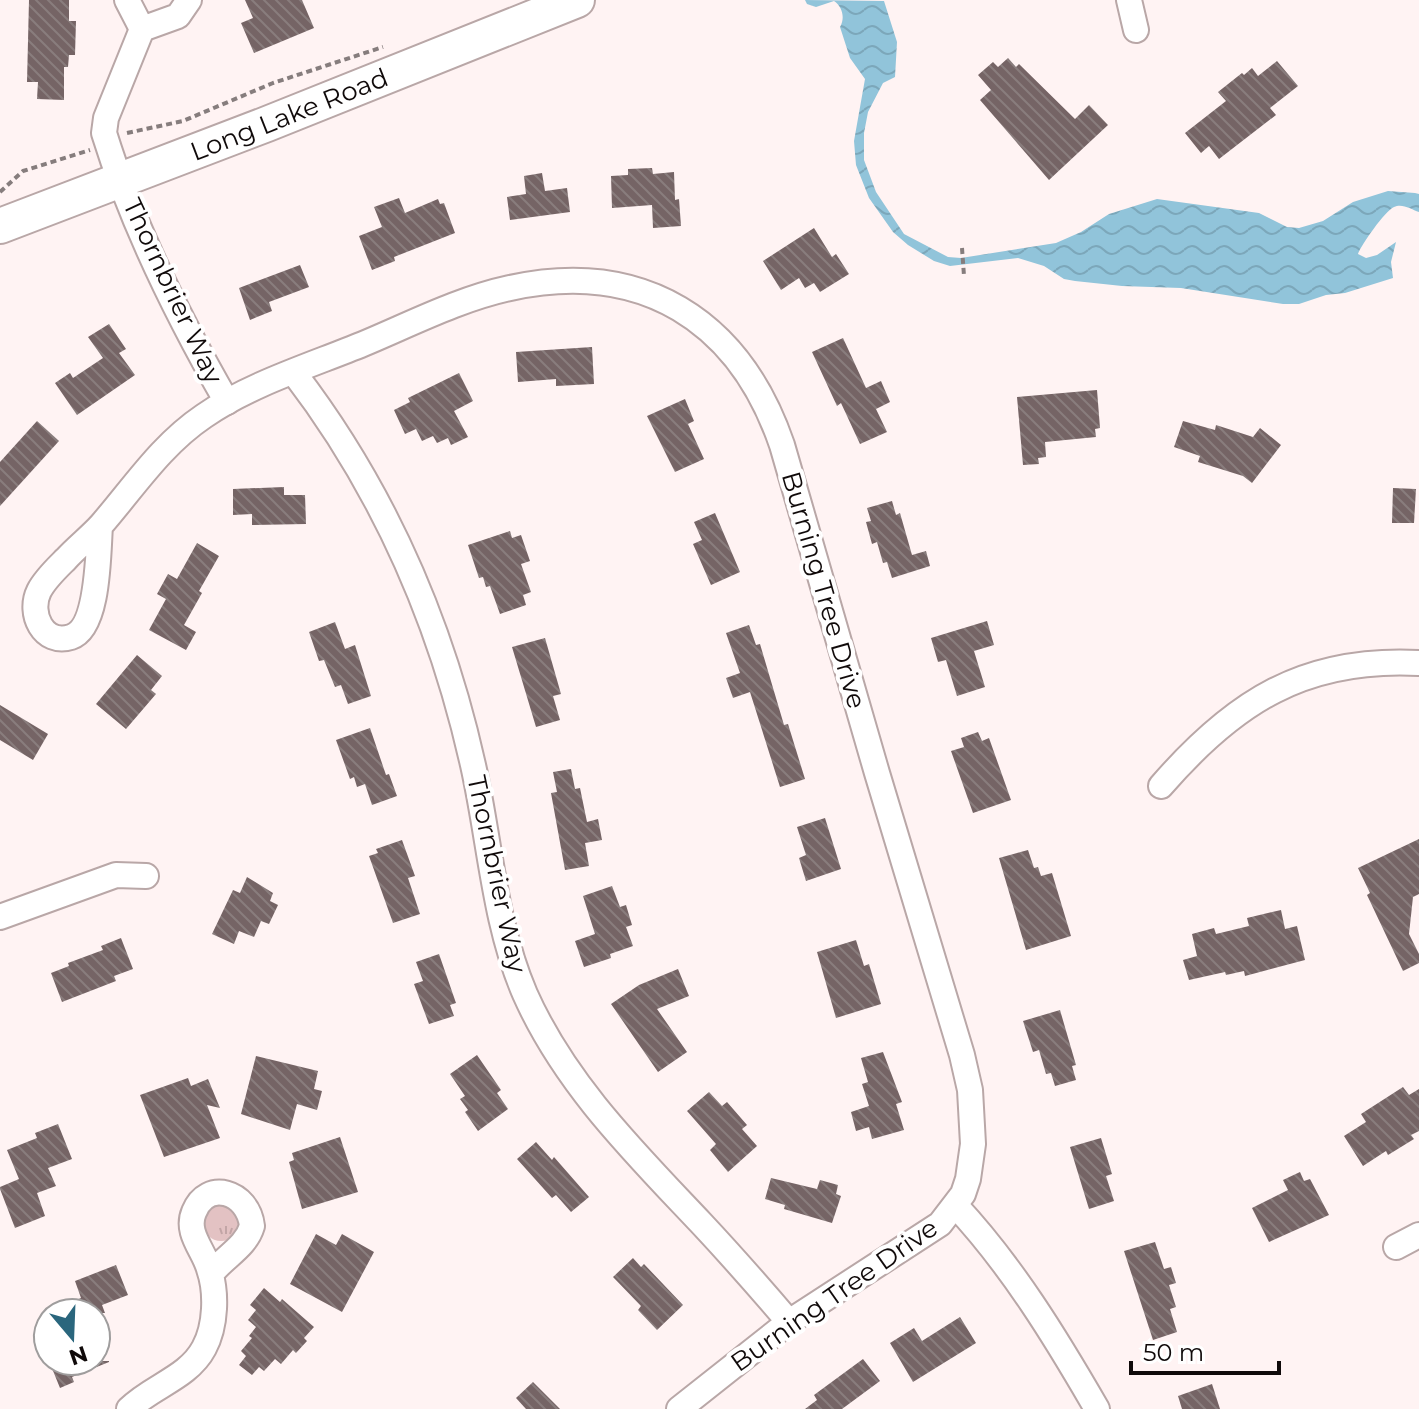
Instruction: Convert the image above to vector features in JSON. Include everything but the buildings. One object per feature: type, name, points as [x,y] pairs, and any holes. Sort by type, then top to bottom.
[{"type":"main road","name":"Long Lake Road","points":[[0,226],[577,0]]},
{"type":"street","points":[[127,0],[142,29],[178,16],[189,0]]},
{"type":"street","points":[[1129,0],[1136,30]]},
{"type":"street","name":"Thornbrier Way","points":[[142,29],[106,118],[104,133],[171,296],[227,402]]},
{"type":"street","name":"Burning Tree Drive","points":[[100,526],[157,457],[203,416],[227,402],[468,301],[508,289],[558,281],[605,283],[651,294],[700,323],[730,348],[745,367],[767,405],[782,445],[962,1055],[970,1090],[973,1144],[968,1179],[956,1206],[940,1224],[789,1322],[679,1409]]},
{"type":"street","name":"Thornbrier Way","points":[[294,373],[346,445],[377,500],[430,616],[450,674],[470,753],[512,955],[535,1017],[594,1107],[789,1322]]},
{"type":"street","points":[[1161,786],[1209,735],[1265,694],[1298,679],[1341,668],[1419,663]]},
{"type":"street","points":[[0,917],[116,875],[146,876]]},
{"type":"street","points":[[956,1206],[1010,1272],[1097,1409]]},
{"type":"street","points":[[1396,1247],[1419,1235]]},
{"type":"street","points":[[129,1409],[139,1399],[179,1375],[204,1348],[214,1312],[211,1274]]},
{"type":"path","points":[[123,134],[183,121],[273,83],[392,44]]},
{"type":"path","points":[[0,192],[23,171],[86,152]]},
{"type":"path","points":[[962,248],[964,276]]},
{"type":"green space","points":[[221,1205],[234,1210],[239,1223],[234,1236],[221,1241],[208,1236],[203,1223],[208,1210]]},
{"type":"water","points":[[805,0],[884,1],[897,42],[895,77],[883,83],[868,112],[864,160],[876,192],[904,234],[948,257],[961,258],[1056,243],[1109,214],[1157,199],[1259,213],[1287,227],[1299,228],[1323,221],[1353,202],[1388,191],[1419,194],[1419,212],[1403,206],[1394,207],[1374,229],[1358,254],[1366,258],[1377,255],[1396,242],[1391,262],[1393,278],[1299,304],[1283,304],[1181,288],[1075,281],[1018,258],[950,266],[934,261],[893,232],[869,198],[856,165],[854,141],[865,79],[850,58],[840,27],[843,17],[839,6],[834,1],[816,7]]}]
